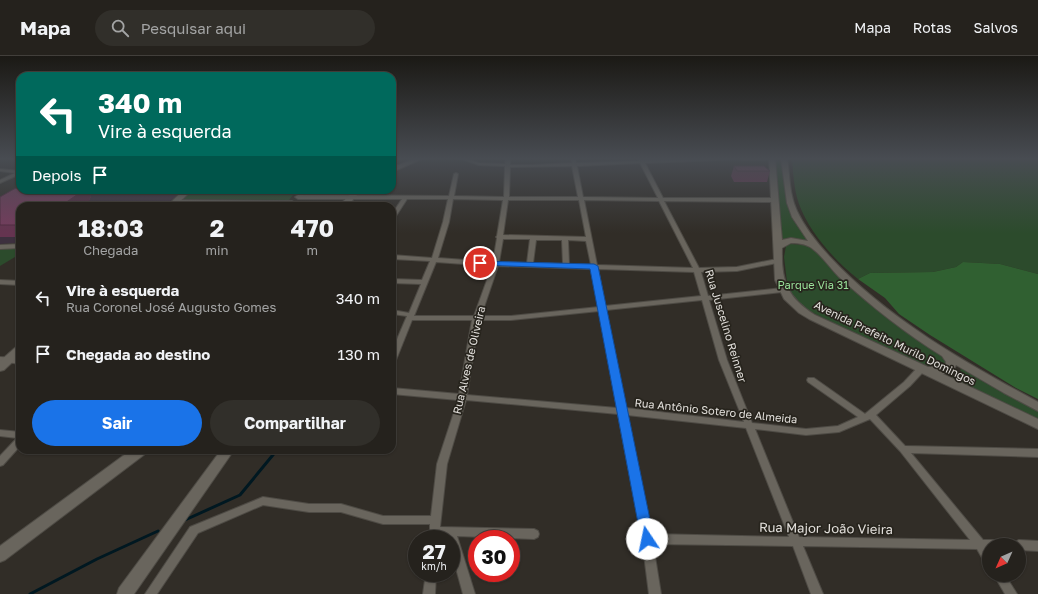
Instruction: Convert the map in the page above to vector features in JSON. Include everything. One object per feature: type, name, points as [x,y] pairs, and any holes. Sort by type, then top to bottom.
[{"type":"main road","points":[[773,183],[778,248],[777,261],[782,290]]},
{"type":"main road","name":"Avenida Prefeito Murilo Domingos","points":[[787,183],[789,199],[796,217],[819,250],[868,298],[944,351],[1038,407]]},
{"type":"main road","points":[[175,202],[184,194]]},
{"type":"main road","points":[[346,202],[354,194]]},
{"type":"main road","points":[[778,248],[783,243],[793,241],[806,243],[819,250]]},
{"type":"main road","points":[[0,247],[16,246]]},
{"type":"main road","name":"Avenida Prefeito Murilo Domingos","points":[[782,290],[791,302],[806,313],[1038,424]]},
{"type":"main road","points":[[921,369],[935,372],[947,369],[951,362],[944,351]]},
{"type":"main road","points":[[0,367],[4,359],[16,352]]},
{"type":"main road","points":[[0,555],[134,454]]},
{"type":"main road","points":[[125,594],[225,454]]},
{"type":"street","points":[[396,351],[434,260],[454,183]]},
{"type":"street","name":"Rua Alves de Oliveira","points":[[435,530],[442,464],[462,399],[476,319],[496,264],[507,183]]},
{"type":"street","points":[[579,183],[588,239],[603,308],[647,539],[655,594]]},
{"type":"street","name":"Rua Juscelino Reinner","points":[[654,183],[697,270],[722,360],[797,541],[817,594]]},
{"type":"street","points":[[293,202],[300,194]]},
{"type":"street","points":[[298,197],[662,198],[774,200]]},
{"type":"street","points":[[396,212],[406,197]]},
{"type":"street","points":[[499,237],[588,239]]},
{"type":"street","points":[[530,265],[534,238]]},
{"type":"street","points":[[565,239],[566,266]]},
{"type":"street","points":[[396,256],[496,264],[697,270],[737,269],[777,261]]},
{"type":"street","points":[[396,281],[424,282]]},
{"type":"street","points":[[0,282],[16,283]]},
{"type":"street","points":[[396,313],[411,316],[476,319],[511,318],[782,290]]},
{"type":"street","points":[[4,359],[16,360]]},
{"type":"street","name":"Rua Antônio Sotero de Almeida","points":[[396,392],[622,411],[806,432],[839,430],[868,416],[907,384],[921,369]]},
{"type":"street","points":[[811,380],[868,416],[903,449],[982,547]]},
{"type":"street","points":[[0,433],[16,435]]},
{"type":"street","points":[[0,462],[16,444]]},
{"type":"street","points":[[903,449],[1038,453]]},
{"type":"street","points":[[151,594],[194,530],[263,501],[309,508],[341,508],[383,520],[435,520]]},
{"type":"street","points":[[460,532],[534,534]]},
{"type":"street","name":"Rua Major João Vieira","points":[[647,539],[980,544]]},
{"type":"street","points":[[1026,545],[1038,546]]},
{"type":"street","points":[[460,563],[469,594]]},
{"type":"street","points":[[429,594],[431,582]]},
{"type":"street","points":[[1003,582],[1011,594]]},
{"type":"shaded area","points":[[26,194],[178,194],[170,202],[16,202],[16,243],[0,244],[0,204]]},
{"type":"green space","points":[[777,183],[784,183],[792,213],[810,243],[793,239],[782,240]]},
{"type":"green space","points":[[794,183],[1038,183],[1038,274],[1000,264],[963,262],[956,267],[933,272],[870,273],[858,279],[840,264],[816,235],[803,215]]},
{"type":"green space","points":[[189,194],[294,194],[289,200],[184,199]]},
{"type":"green space","name":"Parque Via 31","points":[[791,244],[805,245],[813,249],[849,285],[941,353],[948,365],[933,368],[897,354],[803,308],[788,290],[784,257],[786,246]]},
{"type":"green space","points":[[16,248],[16,256],[0,266],[0,249]]},
{"type":"green space","points":[[963,262],[1000,264],[1038,274],[1038,399],[1016,388],[930,335],[899,314],[885,298],[858,279],[870,273],[933,272],[956,267]]},
{"type":"green space","points":[[961,366],[1038,411],[1038,420],[949,378],[960,375]]},
{"type":"building","points":[[16,188],[16,194],[78,194],[66,202],[16,202],[16,225],[0,225],[0,197]]},
{"type":"waterway","points":[[185,520],[240,495],[274,454]]},
{"type":"waterway","points":[[30,594],[97,559],[158,531]]},
{"type":"route","points":[[480,263],[540,266],[594,266],[647,539]]}]
